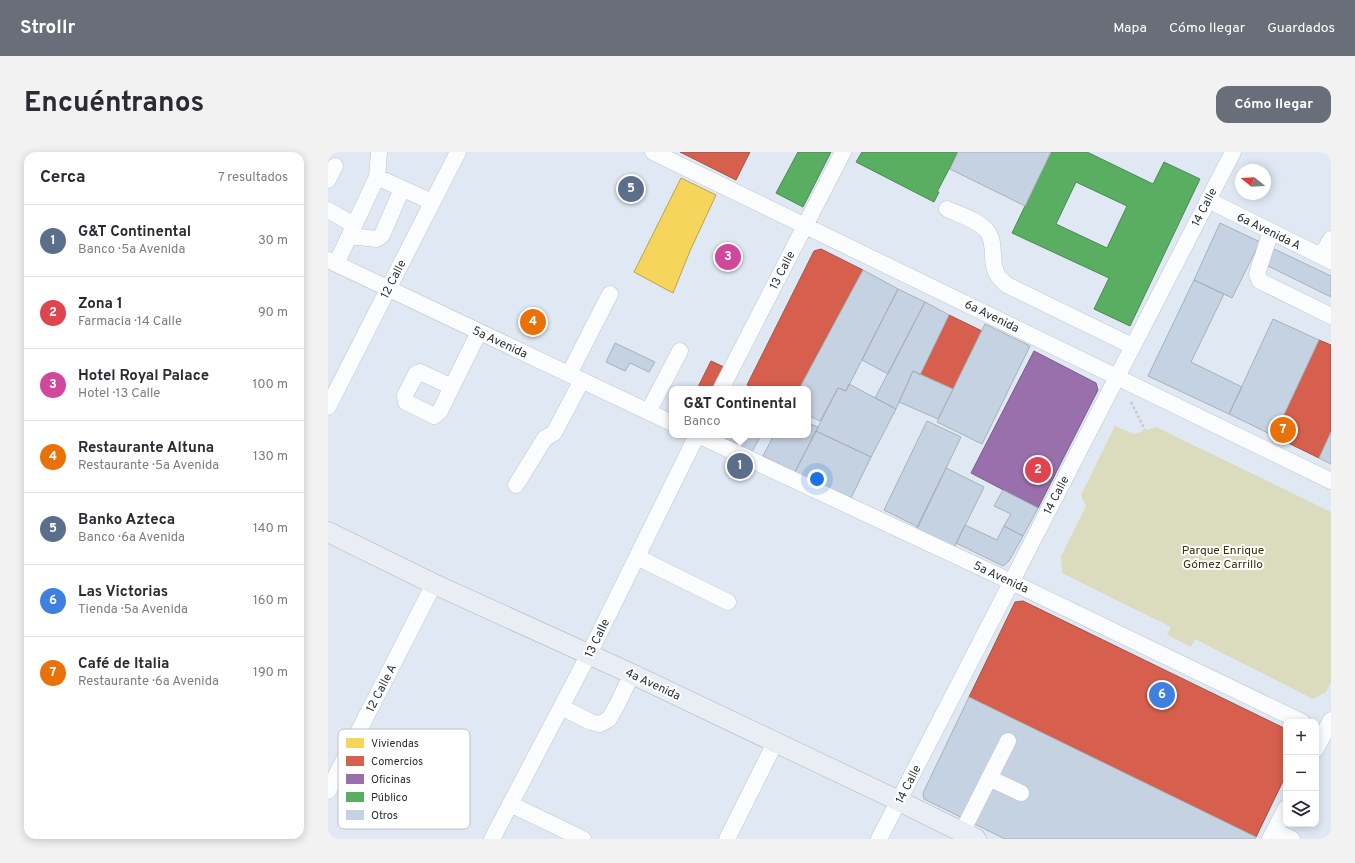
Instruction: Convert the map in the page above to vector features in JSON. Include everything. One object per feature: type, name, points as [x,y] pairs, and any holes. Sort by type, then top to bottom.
[{"type":"main road","name":"4a Avenida","points":[[328,532],[434,584],[632,674],[899,801],[969,836]]},
{"type":"street","points":[[332,262],[352,231],[377,177],[379,152]]},
{"type":"street","name":"12 Calle","points":[[328,407],[458,152]]},
{"type":"street","name":"6a Avenida","points":[[653,152],[1331,481]]},
{"type":"street","name":"13 Calle","points":[[723,386],[804,225],[843,152]]},
{"type":"street","name":"14 Calle","points":[[879,839],[1233,152]]},
{"type":"street","points":[[328,180],[335,166]]},
{"type":"street","points":[[377,177],[432,202]]},
{"type":"street","points":[[328,210],[352,231],[377,239],[382,235],[402,189]]},
{"type":"street","name":"6a Avenida A","points":[[1208,200],[1326,259]]},
{"type":"street","points":[[947,209],[979,224],[988,232],[992,243],[997,276],[1007,285],[1132,346]]},
{"type":"street","points":[[1271,231],[1257,274],[1260,281],[1331,316]]},
{"type":"street","points":[[1326,259],[1331,239]]},
{"type":"street","name":"5a Avenida","points":[[332,262],[669,422]]},
{"type":"street","points":[[516,485],[545,438],[554,433],[575,377],[610,294]]},
{"type":"street","points":[[452,387],[480,332]]},
{"type":"street","points":[[648,412],[680,351]]},
{"type":"street","name":"13 Calle","points":[[492,839],[589,654],[696,438]]},
{"type":"street","name":"5a Avenida","points":[[704,438],[1011,582],[1296,719]]},
{"type":"street","points":[[637,557],[728,602]]},
{"type":"street","name":"12 Calle A","points":[[360,729],[434,584]]},
{"type":"street","points":[[561,707],[591,722],[600,724],[609,719],[632,674]]},
{"type":"street","points":[[1319,744],[1326,729]]},
{"type":"street","points":[[969,836],[989,778],[1008,741]]},
{"type":"street","points":[[727,839],[775,743]]},
{"type":"street","name":"12 Calle A","points":[[328,792],[338,772]]},
{"type":"street","points":[[989,778],[1020,793]]},
{"type":"street","points":[[510,804],[583,839]]},
{"type":"street","points":[[1283,814],[1272,835],[1292,839]]},
{"type":"path","points":[[1130,402],[1145,430]]},
{"type":"green space","name":"Parque Enrique Gómez Carrillo","points":[[1115,426],[1134,434],[1156,427],[1331,512],[1331,682],[1326,692],[1313,699],[1195,639],[1191,647],[1167,635],[1171,627],[1062,573],[1061,556],[1086,506],[1081,495]]},
{"type":"building: Viviendas","points":[[681,178],[716,195],[690,251],[673,293],[634,272]]},
{"type":"building: Comercios","points":[[680,152],[750,152],[736,180]]},
{"type":"building: Comercios","points":[[821,249],[863,270],[801,386],[749,386],[747,385],[814,251]]},
{"type":"building: Comercios","points":[[949,315],[982,331],[953,389],[920,375]]},
{"type":"building: Comercios","points":[[1319,340],[1331,345],[1331,432],[1319,458],[1274,436]]},
{"type":"building: Comercios","points":[[711,361],[724,367],[714,386],[698,386]]},
{"type":"building: Comercios","points":[[1023,601],[1283,728],[1283,781],[1256,837],[969,697],[1015,602]]},
{"type":"building: Oficinas","points":[[1034,351],[1096,383],[1098,390],[1038,508],[971,473]]},
{"type":"building: Público","points":[[798,152],[831,152],[803,207],[776,193]]},
{"type":"building: Público","points":[[862,152],[958,152],[937,192],[939,192],[934,202],[856,162]]},
{"type":"building: Público","points":[[1051,152],[1087,152],[1153,184],[1164,162],[1200,179],[1130,326],[1094,309],[1109,278],[1012,233]],"holes":[[[1076,182],[1127,206],[1107,248],[1056,224]]]},
{"type":"building: Otros","points":[[958,152],[1051,152],[1025,206],[950,169]]},
{"type":"building: Otros","points":[[1220,223],[1260,242],[1232,298],[1194,280]]},
{"type":"building: Otros","points":[[1270,247],[1331,276],[1331,297],[1262,263]]},
{"type":"building: Otros","points":[[863,270],[898,289],[846,391],[838,388],[820,421],[811,416],[811,386],[801,386]]},
{"type":"building: Otros","points":[[1194,280],[1224,294],[1191,362],[1242,387],[1229,414],[1148,376]]},
{"type":"building: Otros","points":[[898,289],[925,302],[888,374],[862,360]]},
{"type":"building: Otros","points":[[925,302],[949,315],[920,375],[913,371],[896,409],[875,398]]},
{"type":"building: Otros","points":[[1273,319],[1319,340],[1274,436],[1229,414]]},
{"type":"building: Otros","points":[[985,324],[1030,346],[982,444],[937,422]]},
{"type":"building: Otros","points":[[615,343],[655,362],[649,372],[630,363],[625,371],[606,362]]},
{"type":"building: Otros","points":[[913,371],[953,389],[938,419],[899,402]]},
{"type":"building: Otros","points":[[849,384],[896,409],[871,457],[816,431],[838,388],[846,391]]},
{"type":"building: Otros","points":[[927,421],[961,437],[918,527],[884,510]]},
{"type":"building: Otros","points":[[811,424],[818,427],[795,472],[763,456],[772,438],[811,438]]},
{"type":"building: Otros","points":[[816,431],[871,457],[851,498],[795,472]]},
{"type":"building: Otros","points":[[1331,432],[1331,464],[1319,458]]},
{"type":"building: Otros","points":[[724,438],[759,438],[752,452]]},
{"type":"building: Otros","points":[[946,468],[984,487],[954,548],[916,529]]},
{"type":"building: Otros","points":[[1003,490],[1038,508],[1023,536],[1004,526],[1011,514],[994,506]]},
{"type":"building: Otros","points":[[965,525],[997,540],[1004,526],[1023,536],[1009,561],[1003,566],[956,543]]},
{"type":"building: Otros","points":[[969,697],[1256,837],[1255,839],[1005,839],[924,799],[923,793]]},
{"type":"place","name":"Banko Azteca","points":[[631,189]]},
{"type":"place","name":"Hotel Royal Palace","points":[[728,257]]},
{"type":"place","name":"Restaurante Altuna","points":[[533,322]]},
{"type":"place","name":"Café de Italia","points":[[1283,430]]},
{"type":"place","name":"G&T Continental","points":[[740,466]]},
{"type":"place","name":"Zona 1","points":[[1038,470]]},
{"type":"place","name":"Las Victorias","points":[[1162,695]]}]
